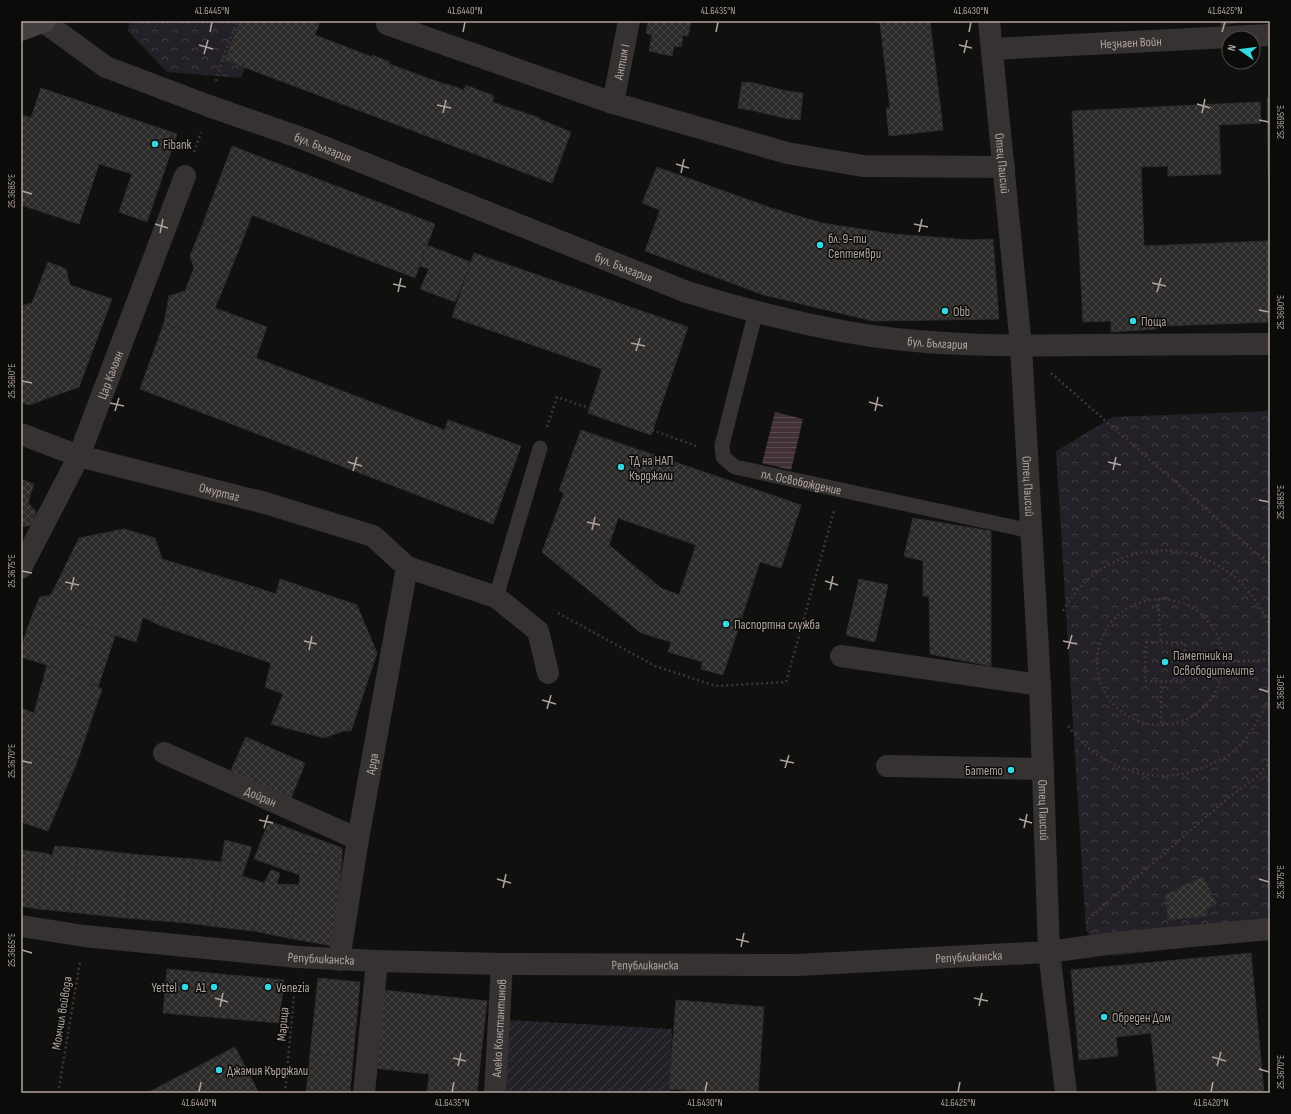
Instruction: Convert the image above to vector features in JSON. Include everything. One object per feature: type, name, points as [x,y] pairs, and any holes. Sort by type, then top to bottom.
[{"type":"main road","name":"бул. България","points":[[21,30],[45,21]]},
{"type":"street","name":"бул. България","points":[[45,21],[106,67],[209,106],[304,139],[686,292],[756,311],[799,322],[871,336],[952,344],[1021,346],[1270,344]]},
{"type":"street","name":"Антим I","points":[[613,103],[629,21]]},
{"type":"street","name":"Отец Паисий","points":[[989,21],[1021,346],[1040,685],[1049,952],[1066,1093]]},
{"type":"street","points":[[387,24],[613,103],[788,153],[863,166],[1004,167]]},
{"type":"street","name":"Незнаен Войн","points":[[992,49],[1270,35]]},
{"type":"street","name":"Цар Калоян","points":[[21,568],[79,456],[186,176]]},
{"type":"street","name":"Омуртаг","points":[[21,434],[79,456],[265,503],[373,536],[407,567]]},
{"type":"street","points":[[407,567],[496,597],[538,631],[548,673]]},
{"type":"street","name":"Арда","points":[[339,960],[358,839],[407,567]]},
{"type":"street","points":[[841,656],[1040,685]]},
{"type":"street","name":"Дойран","points":[[164,753],[358,839]]},
{"type":"street","points":[[887,766],[1043,770]]},
{"type":"street","name":"Републиканска","points":[[21,926],[84,936],[339,960],[502,964],[797,965],[1049,952],[1114,943],[1270,929]]},
{"type":"street","points":[[364,1093],[377,961]]},
{"type":"street","name":"Алеко Константинов","points":[[495,1093],[502,964]]},
{"type":"lane","points":[[723,457],[722,445],[756,311]]},
{"type":"lane","points":[[496,597],[540,448]]},
{"type":"lane","name":"пл. Освобождение","points":[[723,457],[735,467],[750,472],[1031,531]]},
{"type":"path","points":[[186,176],[224,55],[237,21]]},
{"type":"path","points":[[1021,346],[1270,565]]},
{"type":"path","points":[[540,448],[557,397],[589,408]]},
{"type":"path","points":[[652,430],[723,457]]},
{"type":"path","points":[[554,611],[655,666],[716,686],[786,682],[839,490]]},
{"type":"path","points":[[1063,612],[1073,594],[1098,570],[1129,555],[1163,550],[1197,556],[1228,571],[1253,595],[1269,626],[1270,632]]},
{"type":"path","points":[[1262,557],[1270,557]]},
{"type":"path","points":[[1158,599],[1161,642]]},
{"type":"path","points":[[1158,599],[1184,604],[1196,610],[1211,624],[1220,642],[1223,662],[1220,681],[1212,699],[1198,713],[1181,722],[1162,726],[1142,724],[1124,715],[1110,702],[1100,684],[1097,665],[1099,645],[1107,627],[1121,612],[1139,602],[1158,599]]},
{"type":"path","points":[[1146,642],[1161,642],[1185,643],[1184,682],[1145,681],[1146,642]]},
{"type":"path","points":[[1223,662],[1270,660]]},
{"type":"path","points":[[1161,681],[1162,726]]},
{"type":"path","points":[[1066,721],[1069,727],[1094,754],[1126,771],[1161,777],[1197,771],[1229,755],[1255,729],[1270,697]]},
{"type":"path","points":[[1085,922],[1226,800],[1260,774],[1270,761]]},
{"type":"path","name":"Момчил войвода","points":[[58,1093],[84,936]]},
{"type":"path","name":"Марица","points":[[285,1093],[298,957]]},
{"type":"green space","points":[[130,21],[263,21],[241,78],[167,72],[128,31]]},
{"type":"green space","points":[[1270,411],[1270,938],[1112,956],[1086,931],[1056,451],[1113,417]]},
{"type":"green space","points":[[509,1020],[672,1029],[670,1093],[506,1093]]},
{"type":"shaded area","points":[[775,412],[803,419],[791,470],[762,463]]},
{"type":"building","points":[[240,21],[320,21],[315,35],[372,57],[372,55],[390,62],[389,64],[447,85],[464,90],[466,85],[494,96],[492,102],[540,118],[539,119],[571,132],[552,183],[225,60]]},
{"type":"building","points":[[648,21],[691,21],[688,36],[683,35],[681,47],[674,46],[672,56],[649,51],[652,35],[646,33]]},
{"type":"building","points":[[876,21],[930,21],[943,130],[889,136],[886,108],[890,108],[880,23],[876,23]]},
{"type":"building","points":[[1220,21],[1242,21],[1221,26]]},
{"type":"building","points":[[742,82],[754,83],[750,110],[738,108]]},
{"type":"building","points":[[754,83],[787,91],[784,118],[750,110]]},
{"type":"building","points":[[41,88],[177,134],[147,222],[119,212],[132,174],[99,164],[79,224],[21,205],[21,119],[23,115],[31,118]]},
{"type":"building","points":[[787,91],[803,93],[800,120],[784,118]]},
{"type":"building","points":[[1270,97],[1270,212],[1269,212],[1267,98]]},
{"type":"building","points":[[1260,102],[1261,123],[1219,125],[1221,174],[1168,176],[1168,166],[1141,167],[1144,246],[1268,241],[1270,212],[1270,322],[1166,326],[1165,319],[1156,320],[1157,329],[1111,332],[1111,321],[1083,322],[1072,111]]},
{"type":"building","points":[[232,146],[435,224],[415,278],[252,215],[240,247],[200,231]]},
{"type":"building","name":"бл. 9-ти Септември","points":[[657,167],[771,208],[822,223],[893,234],[972,240],[993,239],[999,319],[873,321],[764,295],[645,251],[660,210],[642,203]]},
{"type":"building","points":[[200,231],[240,247],[215,308],[267,327],[256,358],[164,323],[169,296],[185,291],[194,268],[190,256]]},
{"type":"building","points":[[427,245],[471,262],[455,302],[420,289],[429,269],[420,266]]},
{"type":"building","points":[[474,253],[688,327],[651,435],[588,413],[602,369],[452,317]]},
{"type":"building","points":[[48,262],[66,269],[70,285],[112,299],[79,387],[29,405],[21,402],[21,306],[32,303]]},
{"type":"building","points":[[164,323],[445,430],[448,420],[521,446],[493,524],[140,389]]},
{"type":"building","name":"ТД на НАП Кърджали","points":[[581,430],[801,505],[781,568],[760,562],[723,675],[701,669],[703,662],[668,652],[671,642],[641,633],[542,552],[564,493],[559,491]],"holes":[[[618,518],[696,545],[679,595],[661,588],[609,545]]]},
{"type":"building","points":[[21,479],[34,484],[28,502],[36,512],[32,525],[21,527]]},
{"type":"building","points":[[913,518],[991,531],[991,666],[930,654],[929,596],[923,596],[923,561],[904,556]]},
{"type":"building","points":[[124,529],[155,538],[162,559],[175,563],[159,625],[143,617],[136,642],[34,610],[40,597],[51,595],[79,538]]},
{"type":"building","points":[[175,563],[255,587],[236,651],[159,625]]},
{"type":"building","points":[[280,579],[357,605],[377,653],[351,731],[343,731],[324,738],[271,724],[283,694],[265,687],[271,663],[236,651],[255,587],[276,594]]},
{"type":"building","points":[[859,579],[888,585],[875,642],[846,635]]},
{"type":"building","points":[[34,610],[115,636],[98,687],[47,665],[21,657],[21,647]]},
{"type":"building","points":[[47,665],[102,689],[77,762],[21,744],[21,708],[34,713]]},
{"type":"building","points":[[246,737],[305,763],[290,801],[227,779]]},
{"type":"building","points":[[21,744],[77,762],[48,831],[21,822]]},
{"type":"building","points":[[269,821],[342,848],[342,859],[301,853],[300,875],[254,859]]},
{"type":"building","points":[[225,840],[252,847],[242,876],[264,883],[254,931],[210,926]]},
{"type":"building","points":[[55,846],[79,848],[70,912],[38,909],[45,853],[52,856]]},
{"type":"building","points":[[79,848],[131,854],[126,918],[70,912]]},
{"type":"building","points":[[21,850],[45,853],[38,909],[21,906]]},
{"type":"building","points":[[301,853],[342,859],[333,946],[288,938],[299,885]]},
{"type":"building","points":[[131,854],[193,859],[188,923],[126,918]]},
{"type":"building","points":[[193,859],[221,862],[210,926],[188,923]]},
{"type":"building","points":[[271,870],[280,873],[277,884],[299,885],[288,938],[254,931],[264,883]]},
{"type":"building","points":[[1203,876],[1217,904],[1207,909],[1207,916],[1177,919],[1175,904],[1166,905],[1165,895]]},
{"type":"building","points":[[1175,904],[1177,919],[1168,920],[1166,905]]},
{"type":"building","points":[[1251,953],[1264,1093],[1157,1093],[1151,1033],[1116,1037],[1118,1056],[1079,1060],[1071,970]]},
{"type":"building","points":[[167,969],[284,980],[279,1023],[163,1013]]},
{"type":"building","points":[[318,978],[360,982],[353,1058],[310,1054]]},
{"type":"building","points":[[382,990],[487,1001],[477,1093],[427,1093],[429,1074],[373,1068]]},
{"type":"building","points":[[676,1000],[764,1007],[758,1093],[721,1093],[669,1089]]},
{"type":"building","name":"Джамия Кърджали","points":[[235,1047],[259,1093],[147,1093]]},
{"type":"building","points":[[310,1054],[353,1058],[350,1093],[306,1093]]},
{"type":"place","name":"Fibank","points":[[155,144]]},
{"type":"place","name":"бл. 9-ти Септември","points":[[820,245]]},
{"type":"place","name":"Obb","points":[[945,311]]},
{"type":"place","name":"Поща","points":[[1133,321]]},
{"type":"place","name":"ТД на НАП Кърджали","points":[[621,467]]},
{"type":"place","name":"Паспортна служба","points":[[726,624]]},
{"type":"place","name":"Паметник на Освободителите","points":[[1165,662]]},
{"type":"place","name":"Батето","points":[[1011,770]]},
{"type":"place","name":"Yettel","points":[[185,987]]},
{"type":"place","name":"A1","points":[[214,987]]},
{"type":"place","name":"Venezia","points":[[268,987]]},
{"type":"place","name":"Обреден Дом","points":[[1104,1017]]},
{"type":"place","name":"Джамия Кърджали","points":[[219,1070]]}]
